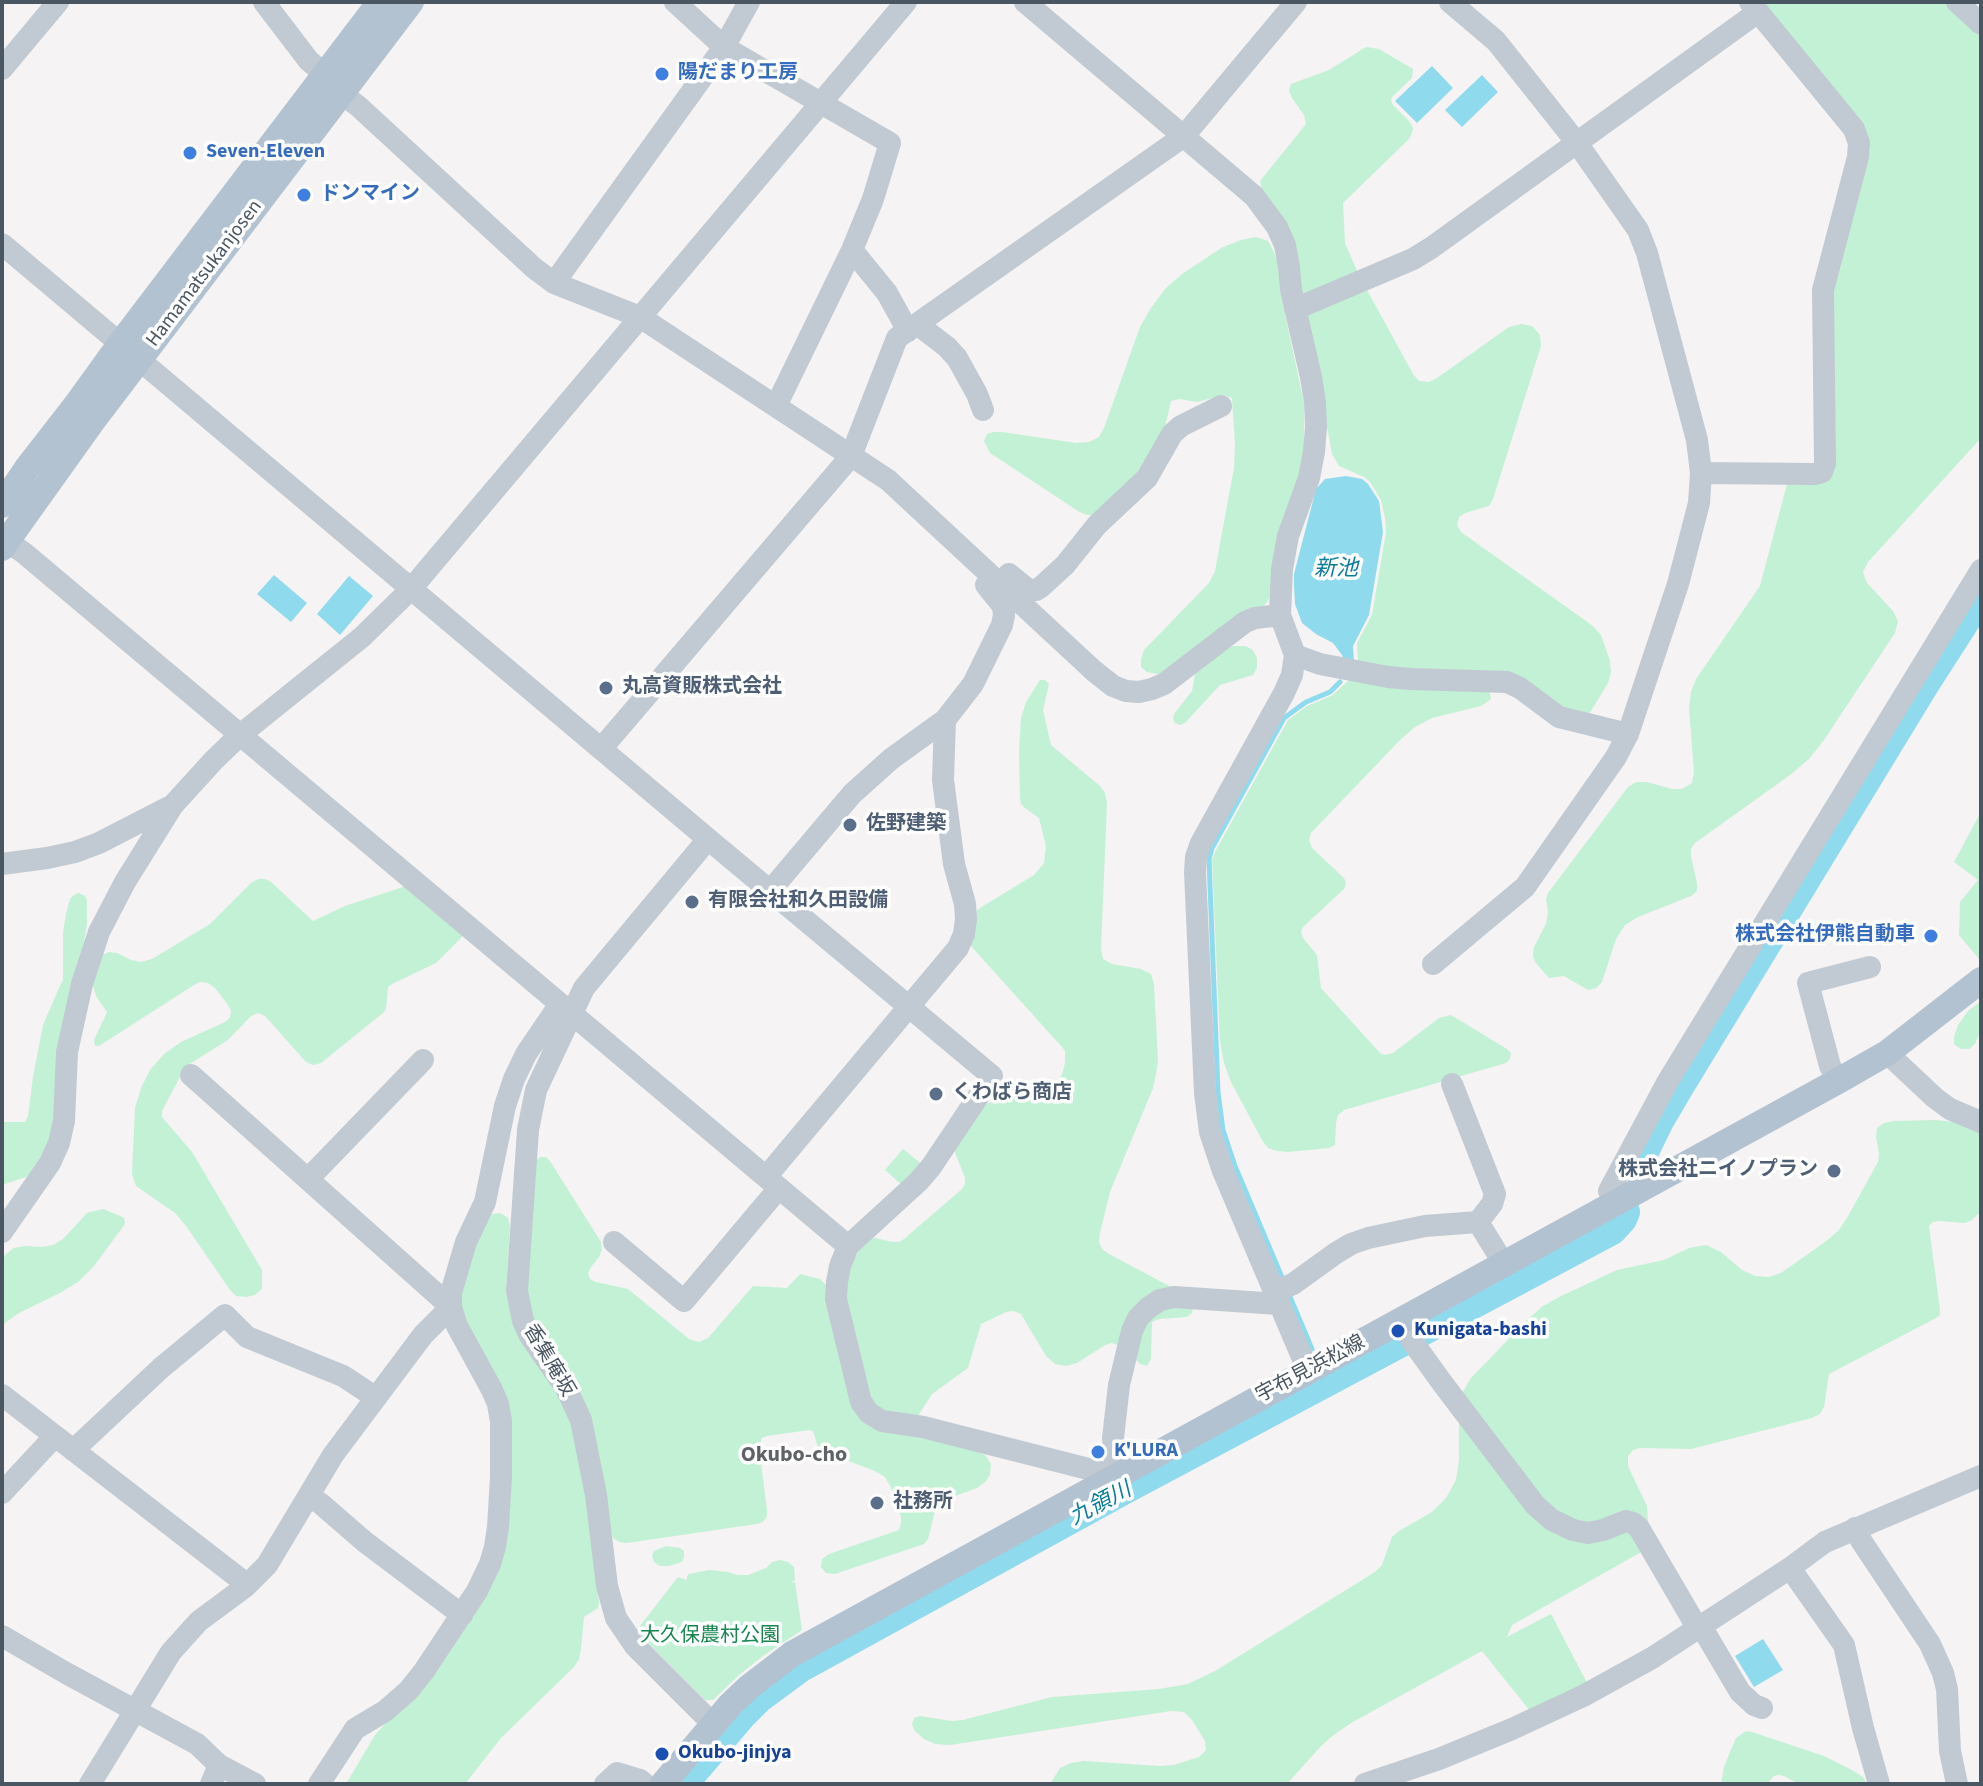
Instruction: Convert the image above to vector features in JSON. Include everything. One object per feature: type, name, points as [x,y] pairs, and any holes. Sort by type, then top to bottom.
[{"type":"main road","name":"Hamamatsukanjosen","points":[[334,84],[380,2]]},
{"type":"main road","name":"Hamamatsukanjosen","points":[[4,545],[74,447],[130,352],[334,84],[411,2]]},
{"type":"main road","name":"Hamamatsukanjosen","points":[[2,505],[76,405],[130,352]]},
{"type":"main road","name":"宇布見浜松線","points":[[663,1783],[749,1687],[792,1654],[1308,1371],[1406,1331],[1504,1264],[1887,1053],[1981,980]]},
{"type":"street","points":[[2,69],[58,2]]},
{"type":"street","points":[[264,2],[309,61],[534,268],[554,283],[640,317],[888,480],[1113,686],[1139,692],[1164,684],[1245,622],[1280,615]]},
{"type":"street","points":[[675,2],[724,47],[890,143],[873,199],[852,250],[776,406]]},
{"type":"street","points":[[554,283],[724,47],[749,2]]},
{"type":"street","points":[[2,1232],[50,1163],[59,1143],[64,1121],[67,1052],[82,984],[99,932],[125,882],[173,805],[240,735],[362,637],[411,589],[906,2]]},
{"type":"street","points":[[1025,2],[1254,196],[1277,227],[1285,245],[1295,309],[1311,377],[1316,427],[1309,478],[1284,553],[1280,615],[1295,655],[1292,675],[1284,693],[1196,857],[1205,1093],[1210,1132],[1223,1171],[1282,1292],[1308,1371]]},
{"type":"street","points":[[601,749],[851,456],[897,338],[1184,136],[1296,2]]},
{"type":"street","points":[[1433,964],[1525,887],[1616,757],[1628,734],[1678,584],[1699,503],[1701,473],[1697,440],[1643,241],[1632,219],[1577,143],[1496,41],[1450,2]]},
{"type":"street","points":[[1957,2],[1981,24]]},
{"type":"street","points":[[1295,309],[1422,254],[1577,143],[1754,7],[1854,129],[1859,143],[1823,290],[1825,464],[1822,472],[1814,474],[1701,473]]},
{"type":"street","points":[[2,244],[992,1076],[931,1167],[848,1246],[837,1282],[836,1299],[861,1402],[869,1413],[882,1421],[923,1427],[1116,1476],[1114,1429],[1119,1385],[1132,1331],[1138,1318],[1148,1308],[1160,1300],[1174,1297],[1282,1292],[1336,1253],[1368,1238],[1425,1226],[1478,1222],[1492,1204],[1495,1194],[1452,1084]]},
{"type":"street","points":[[852,250],[913,328],[947,347],[957,358],[983,410]]},
{"type":"street","points":[[770,891],[852,794],[891,759],[945,720],[973,684],[1004,615],[1003,606],[988,589],[984,579],[988,572],[1001,566],[1024,588],[1030,591],[1041,587],[1065,565],[1097,525],[1147,478],[1172,434],[1181,426],[1221,406]]},
{"type":"street","points":[[4,545],[24,553],[848,1246]]},
{"type":"street","points":[[1616,1203],[1609,1191],[1668,1081],[1981,570]]},
{"type":"street","points":[[1295,655],[1320,664],[1388,677],[1507,682],[1559,717],[1628,734]]},
{"type":"street","points":[[614,1242],[684,1301],[772,1183],[958,948],[966,919],[954,864],[943,780],[945,720]]},
{"type":"street","points":[[2,864],[75,852],[173,805]]},
{"type":"street","points":[[319,1784],[355,1729],[385,1711],[408,1691],[424,1671],[477,1591],[495,1547],[501,1477],[501,1421],[492,1390],[457,1326],[451,1307],[451,1293],[466,1242],[485,1202],[505,1106],[514,1079],[526,1054],[708,839]]},
{"type":"street","points":[[1838,1081],[1830,1066],[1808,983],[1870,967]]},
{"type":"street","name":"香集庵坂","points":[[565,1008],[530,1116],[517,1275],[519,1306],[530,1336],[566,1388],[581,1420],[596,1495],[610,1603],[616,1618],[635,1646],[713,1724]]},
{"type":"street","points":[[1887,1053],[1942,1103],[1981,1122]]},
{"type":"street","points":[[308,1179],[423,1060]]},
{"type":"street","points":[[191,1075],[451,1307]]},
{"type":"street","points":[[1478,1222],[1504,1264]]},
{"type":"street","points":[[90,1784],[171,1652],[199,1621],[245,1587],[267,1565],[333,1455],[423,1335],[451,1307]]},
{"type":"street","points":[[74,1451],[161,1368],[225,1315],[247,1337],[343,1376],[375,1397]]},
{"type":"street","points":[[1406,1331],[1535,1505],[1552,1520],[1588,1533],[1626,1521],[1639,1528],[1740,1692],[1762,1708]]},
{"type":"street","points":[[2,1395],[240,1579],[245,1587]]},
{"type":"street","points":[[2,1493],[55,1436]]},
{"type":"street","points":[[1365,1784],[1439,1759],[1583,1696],[1652,1658],[1825,1542],[1981,1476]]},
{"type":"street","points":[[308,1497],[320,1503],[365,1542],[462,1615]]},
{"type":"street","points":[[1855,1528],[1930,1644],[1943,1673],[1947,1689],[1950,1751],[1957,1784]]},
{"type":"street","points":[[1790,1568],[1844,1645],[1879,1784]]},
{"type":"street","points":[[2,1636],[197,1744],[215,1775],[255,1784]]},
{"type":"street","points":[[605,1784],[617,1773],[663,1783]]},
{"type":"green space","points":[[1758,2],[1949,2],[1981,31],[1981,438],[1868,562],[1863,572],[1867,583],[1893,611],[1898,621],[1895,633],[1824,740],[1809,759],[1790,775],[1695,843],[1691,856],[1697,891],[1625,925],[1616,939],[1602,982],[1588,990],[1564,976],[1549,978],[1535,962],[1534,947],[1546,924],[1548,893],[1628,787],[1636,782],[1647,782],[1682,789],[1692,783],[1694,772],[1689,708],[1696,679],[1760,586],[1787,484],[1815,481],[1829,304],[1865,158]]},
{"type":"green space","points":[[1366,47],[1379,49],[1413,69],[1412,78],[1391,100],[1410,122],[1412,133],[1343,203],[1345,243],[1357,271],[1302,295],[1286,222],[1262,191],[1260,181],[1306,124],[1289,91],[1291,84],[1329,70]]},
{"type":"green space","points":[[1256,237],[1268,241],[1279,268],[1280,291],[1304,403],[1304,451],[1274,551],[1271,594],[1262,607],[1166,673],[1147,672],[1141,667],[1144,650],[1209,583],[1215,571],[1234,468],[1232,398],[1224,395],[1197,402],[1171,401],[1164,431],[1151,462],[1097,515],[1078,511],[990,453],[984,441],[987,434],[993,432],[1076,443],[1099,437],[1140,327],[1165,289],[1223,247]]},
{"type":"green space","points":[[1367,290],[1419,381],[1429,382],[1437,378],[1509,327],[1521,324],[1532,326],[1540,335],[1541,346],[1493,499],[1489,506],[1459,517],[1457,525],[1461,532],[1593,626],[1601,635],[1611,673],[1588,716],[1577,717],[1523,682],[1411,673],[1358,661],[1357,643],[1372,615],[1386,532],[1385,518],[1381,500],[1370,482],[1339,466],[1332,454],[1307,318],[1309,310]]},
{"type":"green space","points":[[1233,646],[1253,650],[1257,668],[1253,675],[1220,685],[1185,723],[1175,723],[1174,714],[1192,691],[1196,669],[1224,648]]},
{"type":"green space","points":[[1350,679],[1489,690],[1491,699],[1481,706],[1432,718],[1415,727],[1311,833],[1309,840],[1312,848],[1346,883],[1344,889],[1301,932],[1317,955],[1321,988],[1385,1055],[1393,1053],[1439,1018],[1451,1015],[1511,1053],[1506,1063],[1344,1110],[1338,1115],[1335,1145],[1329,1148],[1277,1151],[1268,1148],[1262,1140],[1224,1063],[1220,1041],[1212,860],[1288,720],[1307,706],[1333,695]]},
{"type":"green space","points":[[1040,680],[1049,684],[1043,710],[1051,745],[1105,793],[1103,959],[1112,964],[1141,969],[1151,974],[1154,984],[1156,1074],[1110,1192],[1099,1242],[1109,1254],[1173,1288],[1193,1307],[1192,1313],[1187,1317],[1152,1322],[1151,1359],[1147,1366],[1140,1364],[1125,1348],[1112,1343],[1066,1366],[1055,1364],[1046,1356],[1021,1314],[1006,1312],[981,1324],[968,1368],[932,1394],[918,1416],[885,1413],[869,1399],[845,1298],[849,1268],[862,1244],[871,1237],[899,1242],[962,1189],[965,1178],[954,1150],[986,1104],[1036,1093],[1051,1086],[1062,1075],[1065,1063],[1062,1047],[970,945],[974,913],[1034,875],[1044,863],[1046,846],[1039,818],[1021,804],[1020,799],[1021,718],[1026,702]]},
{"type":"green space","points":[[1981,812],[1979,959],[1959,935],[1960,902],[1978,880],[1954,862]]},
{"type":"green space","points":[[258,879],[271,882],[313,921],[345,906],[409,887],[462,931],[462,937],[436,963],[388,987],[383,1013],[321,1063],[313,1065],[306,1062],[265,1016],[258,1013],[251,1016],[228,1040],[188,1065],[181,1075],[162,1111],[162,1117],[192,1152],[262,1270],[262,1289],[246,1297],[236,1296],[230,1290],[186,1226],[175,1213],[136,1186],[132,1174],[135,1108],[150,1070],[164,1054],[181,1042],[225,1022],[230,1018],[231,1011],[215,988],[200,982],[95,1046],[94,1040],[107,1012],[93,986],[102,955],[117,953],[141,962],[152,959],[210,924]]},
{"type":"green space","points":[[79,893],[87,901],[87,924],[52,1140],[29,1176],[2,1185],[2,1122],[25,1122],[28,1116],[43,1025],[63,979],[66,914],[70,899]]},
{"type":"green space","points":[[1981,1001],[1981,1029],[1975,1044],[1969,1049],[1961,1049],[1954,1044],[1958,1025],[1968,1011]]},
{"type":"green space","points":[[1936,1120],[1981,1130],[1981,1211],[1965,1223],[1939,1221],[1929,1226],[1940,1315],[1829,1374],[1824,1407],[1820,1414],[1812,1418],[1691,1449],[1633,1450],[1628,1456],[1628,1466],[1647,1506],[1648,1537],[1643,1551],[1512,1625],[1507,1637],[1551,1614],[1587,1683],[1530,1711],[1482,1651],[1351,1723],[1322,1745],[1287,1784],[1050,1784],[1060,1768],[1071,1763],[1084,1761],[1160,1766],[1199,1757],[1206,1750],[1205,1741],[1184,1712],[1171,1711],[950,1745],[935,1744],[914,1730],[914,1718],[920,1716],[963,1720],[1052,1697],[1188,1684],[1215,1671],[1375,1572],[1382,1565],[1392,1537],[1432,1512],[1446,1498],[1456,1480],[1462,1393],[1471,1378],[1543,1306],[1617,1270],[1664,1260],[1689,1248],[1706,1245],[1755,1276],[1769,1277],[1781,1273],[1825,1242],[1847,1218],[1878,1162],[1877,1128],[1894,1121]]},
{"type":"green space","points":[[903,1149],[923,1165],[903,1186],[885,1170]]},
{"type":"green space","points":[[541,1157],[550,1161],[601,1242],[602,1250],[588,1273],[590,1279],[628,1289],[689,1339],[699,1342],[708,1338],[753,1286],[787,1288],[800,1274],[820,1279],[826,1285],[853,1406],[921,1436],[985,1455],[991,1464],[990,1475],[985,1482],[938,1504],[924,1544],[835,1574],[826,1573],[821,1567],[822,1559],[829,1554],[899,1530],[901,1517],[891,1487],[885,1477],[875,1471],[819,1450],[813,1431],[767,1436],[762,1438],[759,1447],[767,1510],[763,1522],[627,1543],[613,1538],[590,1417],[575,1383],[539,1331],[527,1290],[536,1164]]},
{"type":"green space","points":[[103,1209],[124,1218],[125,1224],[94,1266],[78,1282],[19,1313],[2,1327],[2,1259],[6,1254],[14,1248],[53,1245],[63,1239],[87,1213]]},
{"type":"green space","points":[[500,1213],[508,1218],[510,1227],[506,1291],[513,1325],[557,1393],[571,1423],[586,1497],[598,1608],[584,1617],[579,1659],[574,1667],[501,1738],[465,1784],[346,1784],[375,1735],[470,1620],[510,1478],[460,1306],[460,1295],[475,1245],[486,1221],[492,1214]]},
{"type":"green space","points":[[666,1546],[684,1551],[682,1562],[660,1566],[654,1562],[654,1551]]},
{"type":"green space","name":"大久保農村公園","points":[[780,1560],[794,1567],[795,1580],[791,1583],[795,1582],[802,1630],[763,1656],[713,1700],[705,1700],[636,1631],[678,1577],[687,1580],[689,1574],[709,1570],[748,1575]]},
{"type":"green space","points":[[1746,1731],[1824,1756],[1863,1777],[1867,1784],[1799,1784],[1779,1775],[1767,1784],[1721,1784],[1724,1767],[1736,1738]]},
{"type":"water","points":[[1432,66],[1453,88],[1417,123],[1395,101]]},
{"type":"water","points":[[1482,75],[1498,92],[1462,127],[1445,110]]},
{"type":"water","name":"新池","points":[[1346,476],[1362,479],[1368,484],[1379,501],[1383,532],[1369,615],[1353,646],[1354,663],[1344,661],[1333,643],[1302,623],[1295,604],[1294,586],[1294,574],[1316,489],[1325,479]]},
{"type":"water","points":[[274,575],[307,603],[291,622],[257,594]]},
{"type":"water","points":[[349,576],[373,596],[340,635],[317,614]]},
{"type":"water","points":[[1763,1639],[1783,1670],[1754,1687],[1735,1656]]},
{"type":"waterway","points":[[1638,1169],[1659,1121],[1679,1087],[1981,596]]},
{"type":"waterway","points":[[1284,1282],[1223,1130],[1218,1092],[1209,859],[1212,848],[1284,718],[1306,702],[1330,692],[1340,682]]},
{"type":"waterway","name":"九領川","points":[[683,1784],[759,1698],[801,1667],[1123,1490],[1612,1230],[1625,1212]]},
{"type":"waterway","points":[[1288,1292],[1312,1349]]},
{"type":"place","name":"陽だまり工房","points":[[662,74]]},
{"type":"place","name":"Seven-Eleven","points":[[190,153]]},
{"type":"place","name":"ドンマイン","points":[[304,195]]},
{"type":"place","name":"丸高資販株式会社","points":[[606,688]]},
{"type":"place","name":"佐野建築","points":[[850,825]]},
{"type":"place","name":"有限会社和久田設備","points":[[692,902]]},
{"type":"place","name":"株式会社伊熊自動車","points":[[1931,936]]},
{"type":"place","name":"くわばら商店","points":[[936,1094]]},
{"type":"place","name":"株式会社ニイノプラン","points":[[1834,1171]]},
{"type":"place","name":"Kunigata-bashi","points":[[1398,1331]]},
{"type":"place","name":"K'LURA","points":[[1098,1452]]},
{"type":"place","name":"社務所","points":[[877,1503]]},
{"type":"place","name":"Okubo-jinjya","points":[[662,1754]]},
{"type":"district","name":"Okubo-cho","points":[[794,1456]]}]
